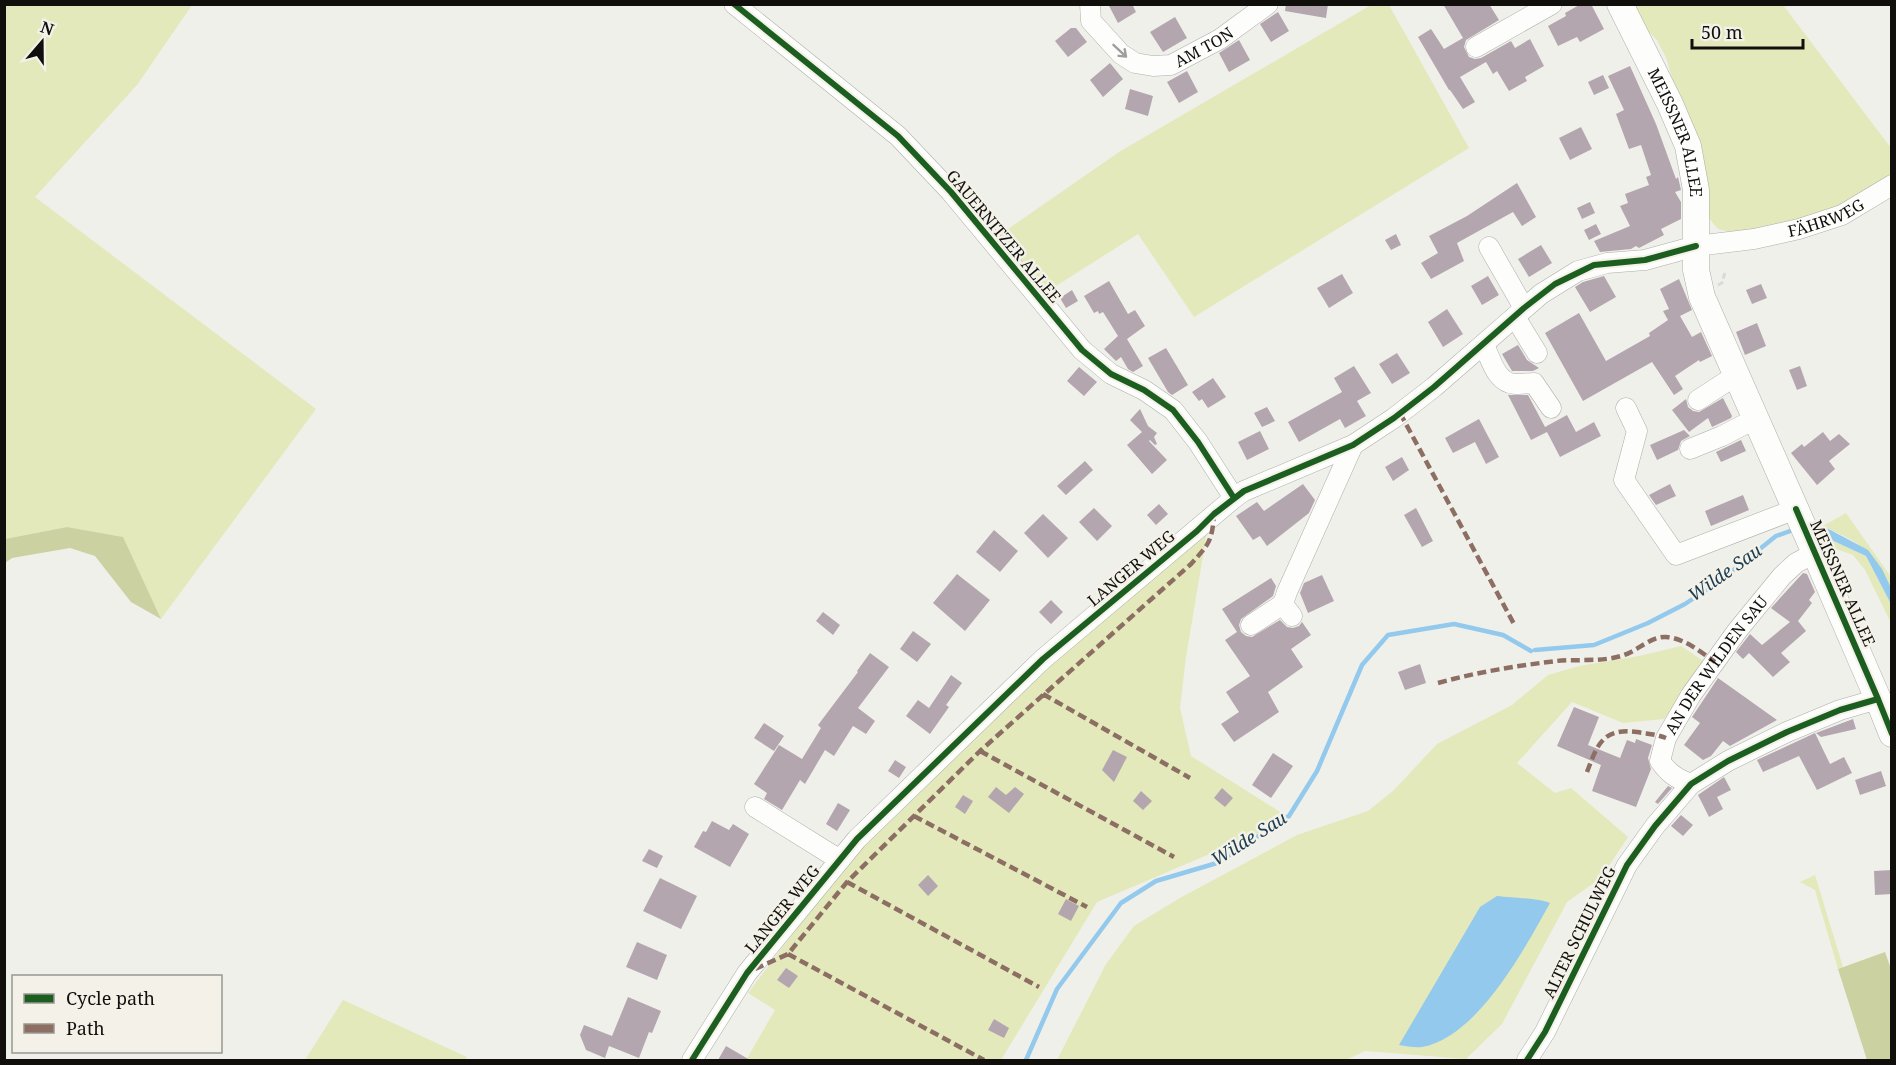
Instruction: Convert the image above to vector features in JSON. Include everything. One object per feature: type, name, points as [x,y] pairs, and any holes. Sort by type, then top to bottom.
[{"type":"main road","name":"MEISSNER ALLEE","points":[[1620,4],[1674,112],[1688,146],[1696,190],[1696,270],[1702,297],[1892,734]]},
{"type":"street","name":"GAUERNITZER ALLEE","points":[[734,4],[898,136],[951,192],[1082,350],[1111,374],[1144,390],[1173,410],[1198,442],[1234,498]]},
{"type":"street","name":"AM TON","points":[[1090,4],[1091,21],[1121,54],[1135,63],[1153,66],[1171,65],[1210,44],[1268,4]]},
{"type":"street","points":[[1476,47],[1552,4]]},
{"type":"street","name":"FÄHRWEG","points":[[1696,246],[1754,240],[1799,229],[1842,215],[1892,185]]},
{"type":"street","name":"LANGER WEG","points":[[692,1060],[747,973],[857,839],[1043,659],[1234,498],[1251,488],[1353,445],[1400,413],[1555,284],[1594,265],[1645,260],[1696,246]]},
{"type":"street","points":[[1489,247],[1537,353]]},
{"type":"street","points":[[1484,345],[1498,375],[1505,382],[1534,383],[1551,408]]},
{"type":"street","points":[[1698,400],[1735,376]]},
{"type":"street","points":[[1626,408],[1637,431],[1624,480],[1676,555],[1797,512]]},
{"type":"street","points":[[1690,449],[1755,419]]},
{"type":"street","points":[[1251,625],[1288,610],[1287,592],[1353,445]]},
{"type":"street","name":"AN DER WILDEN SAU","points":[[1691,784],[1678,779],[1666,770],[1660,760],[1665,738],[1691,695],[1744,622],[1782,576],[1812,546]]},
{"type":"street","name":"ALTER SCHULWEG","points":[[1527,1060],[1545,1032],[1627,865],[1655,826],[1691,784],[1728,761],[1787,732],[1840,710],[1878,699]]},
{"type":"street","points":[[755,807],[840,860]]},
{"type":"green space","points":[[5,5],[192,5],[137,85],[35,197],[316,409],[161,619],[122,537],[67,527],[5,539]]},
{"type":"green space","points":[[1371,5],[1389,5],[1469,148],[1194,317],[1138,234],[1045,293],[998,236],[1119,152]]},
{"type":"green space","points":[[1629,5],[1783,5],[1891,148],[1891,180],[1840,211],[1737,234],[1718,229],[1708,217],[1667,60],[1657,40],[1642,28]]},
{"type":"green space","points":[[1846,513],[1891,577],[1891,588],[1878,564],[1865,549],[1823,526]]},
{"type":"green space","points":[[67,527],[123,537],[161,619],[131,602],[95,556],[70,548],[12,558],[5,563],[5,539]]},
{"type":"green space","points":[[1207,532],[1186,657],[1180,708],[1191,756],[1285,815],[1266,830],[1097,902],[1001,1060],[746,1060],[775,1010],[748,993],[857,848],[1067,645]]},
{"type":"green space","points":[[1827,538],[1866,556],[1891,604],[1891,623],[1865,570],[1853,555],[1831,547]]},
{"type":"green space","points":[[1681,646],[1705,662],[1664,719],[1623,723],[1572,702],[1517,763],[1555,793],[1571,788],[1628,837],[1601,878],[1567,902],[1502,1024],[1466,1059],[1365,1051],[1346,1060],[1057,1060],[1106,964],[1134,926],[1178,899],[1297,835],[1368,811],[1394,790],[1437,744],[1512,705],[1548,675],[1579,666]]},
{"type":"green space","points":[[1815,875],[1843,967],[1838,969],[1815,890],[1800,882]]},
{"type":"green space","points":[[1885,952],[1891,969],[1891,1060],[1867,1060],[1838,969]]},
{"type":"green space","points":[[343,1000],[467,1057],[465,1060],[305,1060]]},
{"type":"water","points":[[1823,526],[1868,550],[1882,569],[1891,588],[1891,604],[1866,556],[1827,538]]},
{"type":"water","points":[[1497,896],[1550,903],[1498,988],[1462,1027],[1443,1040],[1422,1047],[1399,1045],[1480,907]]},
{"type":"building","points":[[1108,4],[1132,4],[1136,12],[1118,23]]},
{"type":"building","points":[[1286,4],[1328,4],[1326,18],[1285,11]]},
{"type":"building","points":[[1443,4],[1489,4],[1499,20],[1466,40],[1464,47],[1469,57],[1481,58],[1511,41],[1515,48],[1530,39],[1544,66],[1525,77],[1527,81],[1509,91],[1497,71],[1493,74],[1486,62],[1460,77],[1475,102],[1463,109],[1449,90],[1418,37],[1431,29],[1444,49],[1463,38]]},
{"type":"building","points":[[1581,4],[1591,4],[1604,29],[1580,42],[1577,37],[1558,46],[1548,26]]},
{"type":"building","points":[[1278,12],[1289,31],[1271,42],[1260,24]]},
{"type":"building","points":[[1175,17],[1187,38],[1163,52],[1150,32]]},
{"type":"building","points":[[1071,28],[1076,28],[1087,42],[1068,57],[1055,41]]},
{"type":"building","points":[[1239,40],[1250,60],[1229,72],[1219,53]]},
{"type":"building","points":[[1110,63],[1123,79],[1103,97],[1090,80]]},
{"type":"building","points":[[1630,66],[1656,124],[1676,179],[1678,177],[1681,190],[1675,192],[1681,202],[1681,219],[1661,229],[1664,235],[1639,248],[1636,246],[1631,249],[1600,252],[1594,241],[1630,226],[1620,206],[1628,203],[1625,194],[1649,185],[1646,177],[1651,175],[1641,145],[1629,149],[1616,114],[1624,110],[1608,76]]},
{"type":"building","points":[[1187,71],[1198,92],[1179,103],[1167,82]]},
{"type":"building","points":[[1603,75],[1609,88],[1594,95],[1588,82]]},
{"type":"building","points":[[1130,89],[1153,96],[1148,116],[1125,109]]},
{"type":"building","points":[[1581,127],[1592,149],[1570,160],[1559,138]]},
{"type":"building","points":[[1517,183],[1536,217],[1522,226],[1513,212],[1457,243],[1464,261],[1431,279],[1421,263],[1438,253],[1429,236],[1467,216]]},
{"type":"building","points":[[1590,202],[1595,213],[1582,219],[1577,208]]},
{"type":"building","points":[[1596,224],[1601,234],[1589,240],[1584,230]]},
{"type":"building","points":[[1396,234],[1401,245],[1391,250],[1385,240]]},
{"type":"building","points":[[1541,245],[1552,263],[1529,277],[1518,259]]},
{"type":"building","points":[[1342,274],[1353,293],[1329,308],[1317,288]]},
{"type":"building","points":[[1488,276],[1499,295],[1482,305],[1471,286]]},
{"type":"building","points":[[1604,276],[1616,297],[1590,312],[1575,287],[1583,282]]},
{"type":"building","points":[[1679,279],[1692,310],[1680,316],[1692,337],[1701,332],[1712,356],[1700,362],[1699,360],[1675,376],[1683,389],[1674,395],[1652,362],[1583,401],[1545,333],[1579,313],[1606,361],[1650,336],[1649,333],[1668,320],[1663,311],[1669,309],[1660,289]]},
{"type":"building","points":[[1109,281],[1128,314],[1135,310],[1145,326],[1127,339],[1143,366],[1133,372],[1128,369],[1121,357],[1116,361],[1104,349],[1118,336],[1103,312],[1094,313],[1084,296]]},
{"type":"building","points":[[1761,284],[1767,298],[1752,304],[1746,290]]},
{"type":"building","points":[[1072,290],[1078,301],[1066,308],[1060,298]]},
{"type":"building","points":[[1447,309],[1463,334],[1443,347],[1428,322]]},
{"type":"building","points":[[1757,323],[1766,346],[1745,355],[1736,332]]},
{"type":"building","points":[[1518,345],[1527,360],[1539,368],[1533,371],[1512,371],[1502,354]]},
{"type":"building","points":[[1166,348],[1188,385],[1172,395],[1148,358]]},
{"type":"building","points":[[1397,353],[1410,373],[1392,384],[1379,364]]},
{"type":"building","points":[[1354,366],[1371,393],[1357,401],[1366,416],[1345,428],[1340,419],[1299,442],[1288,422],[1342,392],[1334,378]]},
{"type":"building","points":[[1800,366],[1807,386],[1797,390],[1789,370]]},
{"type":"building","points":[[1079,367],[1097,382],[1084,396],[1067,381]]},
{"type":"building","points":[[1213,378],[1226,397],[1208,408],[1202,399],[1199,401],[1192,392]]},
{"type":"building","points":[[1508,395],[1528,395],[1545,427],[1567,415],[1576,432],[1594,422],[1601,436],[1560,457],[1547,432],[1531,440]]},
{"type":"building","points":[[1723,398],[1732,416],[1712,427],[1708,418],[1689,432],[1672,410],[1686,399],[1688,407],[1699,412]]},
{"type":"building","points":[[1267,407],[1275,421],[1262,427],[1254,413]]},
{"type":"building","points":[[1140,409],[1148,426],[1157,433],[1154,437],[1157,444],[1149,441],[1167,460],[1152,474],[1127,445],[1142,432],[1130,420]]},
{"type":"building","points":[[1479,419],[1499,457],[1486,464],[1475,442],[1453,453],[1445,438]]},
{"type":"building","points":[[1684,430],[1690,436],[1681,441],[1678,450],[1657,460],[1650,445]]},
{"type":"building","points":[[1260,431],[1269,449],[1247,460],[1238,442]]},
{"type":"building","points":[[1823,432],[1830,441],[1839,434],[1850,444],[1829,461],[1835,469],[1817,485],[1791,453],[1802,444],[1804,447]]},
{"type":"building","points":[[1741,440],[1746,451],[1721,462],[1716,452]]},
{"type":"building","points":[[1402,457],[1409,470],[1393,481],[1385,467]]},
{"type":"building","points":[[1085,461],[1093,470],[1066,495],[1057,486]]},
{"type":"building","points":[[1303,484],[1315,500],[1309,513],[1267,546],[1260,536],[1253,540],[1236,516],[1257,502],[1264,511]]},
{"type":"building","points":[[1670,484],[1676,496],[1656,505],[1649,495]]},
{"type":"building","points":[[1743,495],[1749,510],[1711,526],[1705,511]]},
{"type":"building","points":[[1159,504],[1168,514],[1156,525],[1147,515]]},
{"type":"building","points":[[1094,508],[1112,526],[1097,541],[1079,522]]},
{"type":"building","points":[[1416,508],[1433,541],[1422,547],[1404,515]]},
{"type":"building","points":[[1043,514],[1068,538],[1048,558],[1024,533]]},
{"type":"building","points":[[994,530],[1018,551],[1000,572],[976,552]]},
{"type":"building","points":[[1803,573],[1807,574],[1815,592],[1809,600],[1812,603],[1798,621],[1806,631],[1781,653],[1790,662],[1773,677],[1749,653],[1743,659],[1736,652],[1750,634],[1762,645],[1790,622],[1771,608]]},
{"type":"building","points":[[957,574],[990,600],[965,631],[933,603]]},
{"type":"building","points":[[1322,575],[1334,601],[1308,613],[1300,593],[1304,583]]},
{"type":"building","points":[[1271,578],[1276,586],[1273,596],[1241,619],[1239,625],[1241,632],[1252,637],[1280,620],[1287,627],[1293,628],[1302,622],[1311,635],[1291,649],[1303,667],[1268,692],[1279,712],[1234,742],[1221,724],[1239,712],[1226,692],[1250,676],[1225,640],[1237,632],[1222,609]]},
{"type":"building","points":[[1051,600],[1063,612],[1051,624],[1039,612]]},
{"type":"building","points":[[823,612],[840,625],[833,635],[816,621]]},
{"type":"building","points":[[913,631],[931,644],[917,662],[900,649]]},
{"type":"building","points":[[870,653],[889,667],[858,708],[875,721],[866,734],[853,726],[834,756],[825,750],[805,784],[800,780],[782,810],[764,799],[767,793],[754,784],[779,745],[802,759],[821,728],[818,725]]},
{"type":"building","points":[[1420,664],[1426,683],[1405,690],[1398,672]]},
{"type":"building","points":[[951,675],[962,683],[946,705],[949,707],[930,734],[906,716],[918,700],[929,708]]},
{"type":"building","points":[[1718,678],[1777,720],[1730,746],[1723,741],[1711,756],[1703,760],[1684,745],[1700,723],[1692,717]]},
{"type":"building","points":[[1574,707],[1599,717],[1588,745],[1620,758],[1627,740],[1635,743],[1636,739],[1652,745],[1648,758],[1651,769],[1636,807],[1592,791],[1601,765],[1557,746]]},
{"type":"building","points":[[1853,719],[1856,729],[1821,737],[1816,733]]},
{"type":"building","points":[[764,723],[784,736],[774,751],[754,738]]},
{"type":"building","points":[[1815,733],[1830,764],[1844,757],[1852,773],[1817,790],[1799,756],[1763,772],[1757,760]]},
{"type":"building","points":[[1113,750],[1127,757],[1114,782],[1102,770]]},
{"type":"building","points":[[1273,753],[1293,766],[1271,798],[1252,785]]},
{"type":"building","points":[[895,760],[906,767],[899,778],[888,771]]},
{"type":"building","points":[[1881,771],[1886,786],[1860,795],[1855,780]]},
{"type":"building","points":[[1724,777],[1731,790],[1717,797],[1723,809],[1709,817],[1698,795]]},
{"type":"building","points":[[1668,786],[1672,788],[1658,804],[1655,802]]},
{"type":"building","points":[[996,787],[1006,795],[1015,787],[1024,794],[1009,813],[988,797]]},
{"type":"building","points":[[1222,788],[1233,798],[1225,807],[1214,798]]},
{"type":"building","points":[[1141,791],[1152,801],[1143,810],[1133,801]]},
{"type":"building","points":[[963,795],[973,801],[965,814],[955,807]]},
{"type":"building","points":[[838,803],[850,810],[837,831],[826,824]]},
{"type":"building","points":[[1681,815],[1693,825],[1683,836],[1671,826]]},
{"type":"building","points":[[712,821],[729,830],[733,824],[749,834],[730,867],[694,847]]},
{"type":"building","points":[[649,849],[663,856],[657,868],[642,861]]},
{"type":"building","points":[[1892,870],[1892,894],[1875,895],[1874,871]]},
{"type":"building","points":[[928,875],[938,886],[928,896],[918,885]]},
{"type":"building","points":[[660,878],[697,896],[681,929],[643,911]]},
{"type":"building","points":[[1066,899],[1079,906],[1071,921],[1058,914]]},
{"type":"building","points":[[637,942],[667,955],[657,980],[626,967]]},
{"type":"building","points":[[786,968],[798,976],[789,988],[777,980]]},
{"type":"building","points":[[628,997],[661,1011],[652,1033],[649,1032],[639,1058],[609,1046],[605,1058],[586,1050],[580,1035],[584,1025],[612,1036]]},
{"type":"building","points":[[994,1019],[1009,1028],[1004,1038],[988,1030]]},
{"type":"building","points":[[726,1046],[750,1060],[718,1060]]},
{"type":"waterway","name":"Wilde Sau","points":[[1535,650],[1594,645],[1648,623],[1685,604],[1721,580],[1776,536],[1796,529]]},
{"type":"waterway","name":"Wilde Sau","points":[[1026,1060],[1057,989],[1121,903],[1156,881],[1217,863],[1289,816],[1317,771],[1362,665],[1388,635],[1454,624],[1503,635],[1531,651]]},
{"type":"marked path","points":[[1400,413],[1514,624]]},
{"type":"marked path","points":[[755,969],[788,954],[847,882],[980,751],[1191,564],[1208,542],[1214,514]]},
{"type":"marked path","points":[[1438,683],[1526,665],[1613,658],[1627,654],[1660,637],[1673,638],[1686,643],[1715,662]]},
{"type":"marked path","points":[[1043,694],[1190,778]]},
{"type":"marked path","points":[[1587,772],[1599,746],[1609,735],[1626,731],[1666,738]]},
{"type":"marked path","points":[[980,751],[1174,857]]},
{"type":"marked path","points":[[914,816],[1087,907]]},
{"type":"marked path","points":[[847,882],[1039,987]]},
{"type":"marked path","points":[[788,954],[984,1060]]},
{"type":"cycle path","points":[[734,4],[898,136],[951,192],[1082,350],[1111,374],[1144,390],[1173,410],[1198,442],[1234,498]]},
{"type":"cycle path","points":[[692,1060],[747,973],[857,839],[1043,659],[1197,531],[1214,514],[1244,491],[1353,445],[1394,418],[1555,284],[1594,265],[1645,260],[1696,246]]},
{"type":"cycle path","points":[[1796,509],[1892,734]]},
{"type":"cycle path","points":[[1527,1060],[1545,1032],[1627,865],[1655,826],[1691,784],[1728,761],[1787,732],[1840,710],[1878,699]]}]
